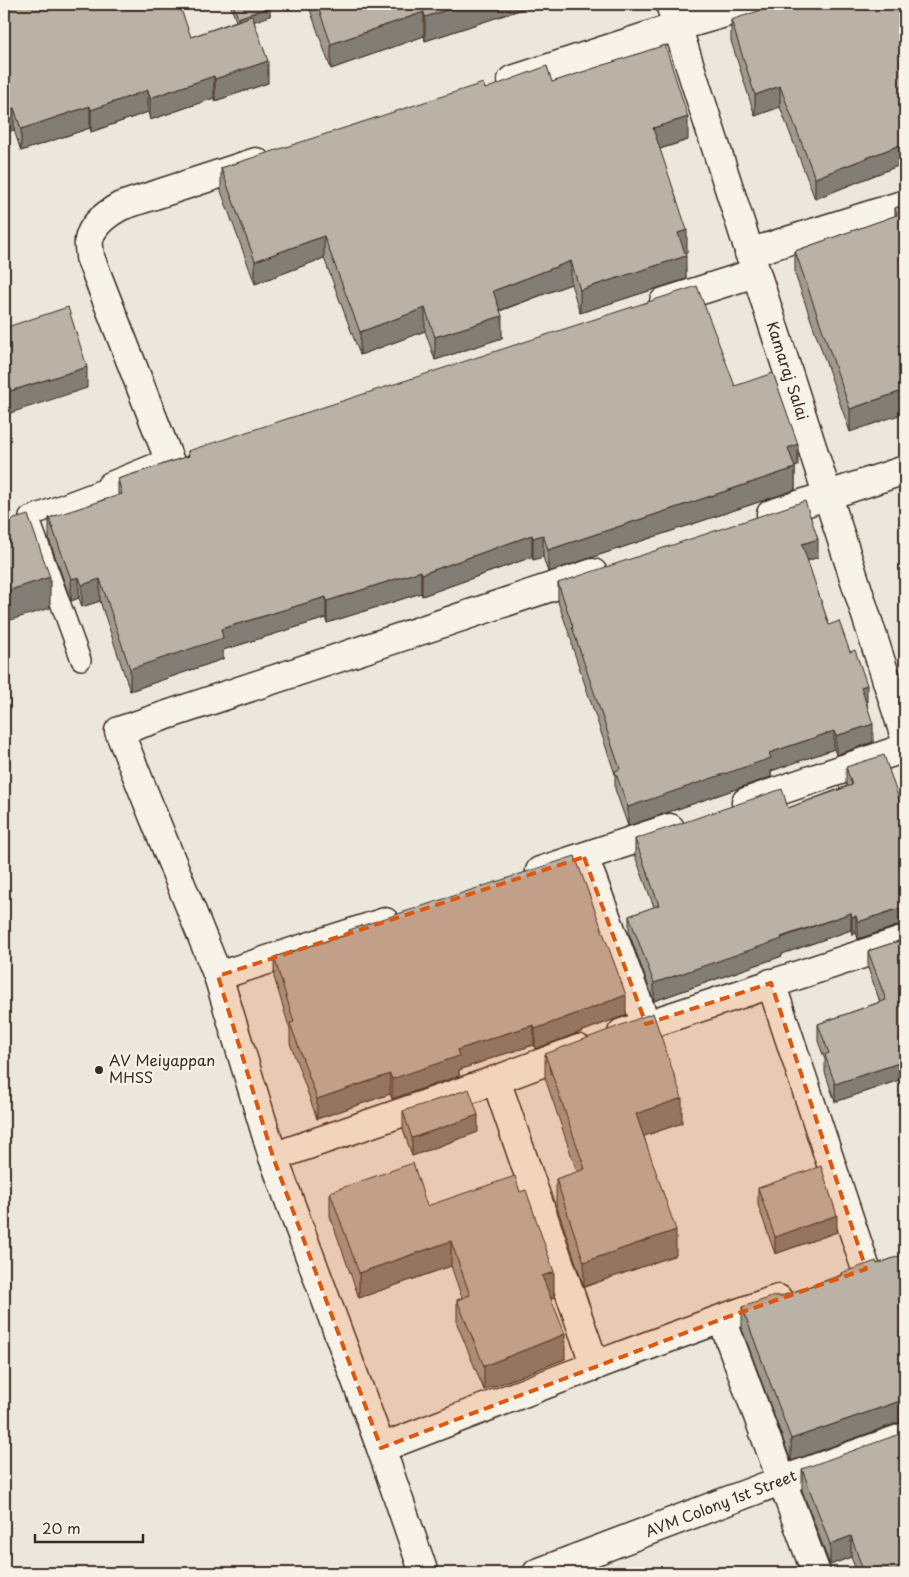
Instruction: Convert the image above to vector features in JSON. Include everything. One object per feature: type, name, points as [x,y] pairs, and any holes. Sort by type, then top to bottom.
[{"type":"street","points":[[488,88],[673,15],[756,4]]},
{"type":"street","name":"Kamaraj Salai","points":[[673,15],[905,737]]},
{"type":"street","points":[[111,486],[179,459],[90,256],[89,240],[95,227],[108,213],[121,206],[281,154]]},
{"type":"street","points":[[642,309],[752,263],[905,204]]},
{"type":"street","points":[[752,521],[905,470]]},
{"type":"street","points":[[424,1573],[381,1448],[273,1157],[218,976],[119,731],[620,565]]},
{"type":"street","points":[[726,809],[905,748]]},
{"type":"street","points":[[518,878],[697,818]]},
{"type":"street","points":[[584,857],[646,1024]]},
{"type":"street","points":[[218,976],[406,915]]},
{"type":"street","points":[[273,1157],[496,1080],[646,1024],[905,940]]},
{"type":"street","points":[[771,984],[878,1265],[839,1278]]},
{"type":"street","points":[[496,1080],[595,1366]]},
{"type":"street","points":[[381,1448],[722,1318],[803,1291]]},
{"type":"street","points":[[722,1318],[780,1481],[816,1573]]},
{"type":"street","name":"AVM Colony 1st Street","points":[[537,1573],[780,1481],[905,1437]]},
{"type":"lane","points":[[81,660],[29,517],[111,486]]},
{"type":"highlighted area","points":[[584,857],[646,1024],[771,983],[866,1269],[722,1319],[381,1448],[273,1157],[218,976]]},
{"type":"building","points":[[4,4],[179,4],[191,37],[252,16],[268,61],[215,79],[214,76],[150,98],[148,90],[91,110],[90,106],[21,129],[14,108],[4,111]]},
{"type":"building","points":[[233,4],[269,4],[270,7],[238,18]]},
{"type":"building","points":[[317,4],[464,4],[425,17],[424,12],[331,44]]},
{"type":"building","points":[[780,4],[905,4],[905,143],[815,178],[780,86],[755,95],[731,20]]},
{"type":"building","points":[[665,45],[688,117],[653,128],[687,230],[678,233],[686,256],[580,290],[571,261],[493,291],[502,316],[435,337],[425,308],[360,332],[324,236],[255,261],[221,168],[483,83],[485,89],[547,66],[552,82]]},
{"type":"building","points":[[905,204],[905,390],[850,409],[795,251],[897,215],[895,208]]},
{"type":"building","points":[[697,286],[735,386],[773,373],[798,444],[788,448],[795,468],[548,550],[543,535],[533,538],[532,535],[422,574],[421,571],[327,601],[326,597],[221,629],[223,638],[130,669],[100,579],[82,585],[79,577],[71,579],[49,518],[122,494],[118,479],[189,456],[188,451]]},
{"type":"building","points":[[68,307],[87,367],[4,393],[4,328]]},
{"type":"building","points":[[4,497],[11,520],[28,515],[50,577],[4,592]]},
{"type":"building","points":[[805,501],[818,539],[802,544],[829,625],[839,621],[850,652],[855,650],[867,685],[861,687],[873,724],[836,736],[834,731],[769,753],[771,758],[628,807],[615,771],[620,769],[558,583]]},
{"type":"building","points":[[884,755],[905,817],[905,820],[903,820],[905,827],[905,908],[858,922],[856,916],[852,917],[851,913],[654,983],[629,916],[659,905],[635,839],[782,789],[788,808],[852,785],[846,767]]},
{"type":"building","points":[[575,856],[626,995],[535,1029],[534,1025],[457,1050],[459,1056],[392,1079],[390,1074],[317,1099],[290,1023],[294,1022],[274,957],[350,934],[349,930]]},
{"type":"building","points":[[905,939],[905,1061],[835,1084],[825,1055],[829,1053],[818,1024],[886,1000],[868,951]]},
{"type":"building","points":[[653,1013],[682,1098],[636,1114],[676,1230],[584,1262],[556,1179],[585,1169],[545,1054]]},
{"type":"building","points":[[469,1089],[478,1115],[412,1138],[403,1111]]},
{"type":"building","points":[[413,1163],[427,1206],[515,1176],[520,1192],[526,1190],[554,1272],[542,1276],[565,1334],[484,1366],[457,1300],[470,1295],[451,1241],[359,1273],[330,1192]]},
{"type":"building","points":[[821,1166],[837,1215],[775,1237],[758,1188]]},
{"type":"building","points":[[905,1254],[905,1401],[900,1401],[791,1439],[742,1307],[778,1295],[779,1297],[876,1261],[877,1264]]},
{"type":"building","points":[[905,1432],[905,1573],[864,1573],[851,1536],[830,1544],[802,1469]]},
{"type":"place","name":"AV Meiyappan MHSS","points":[[99,1070]]}]
